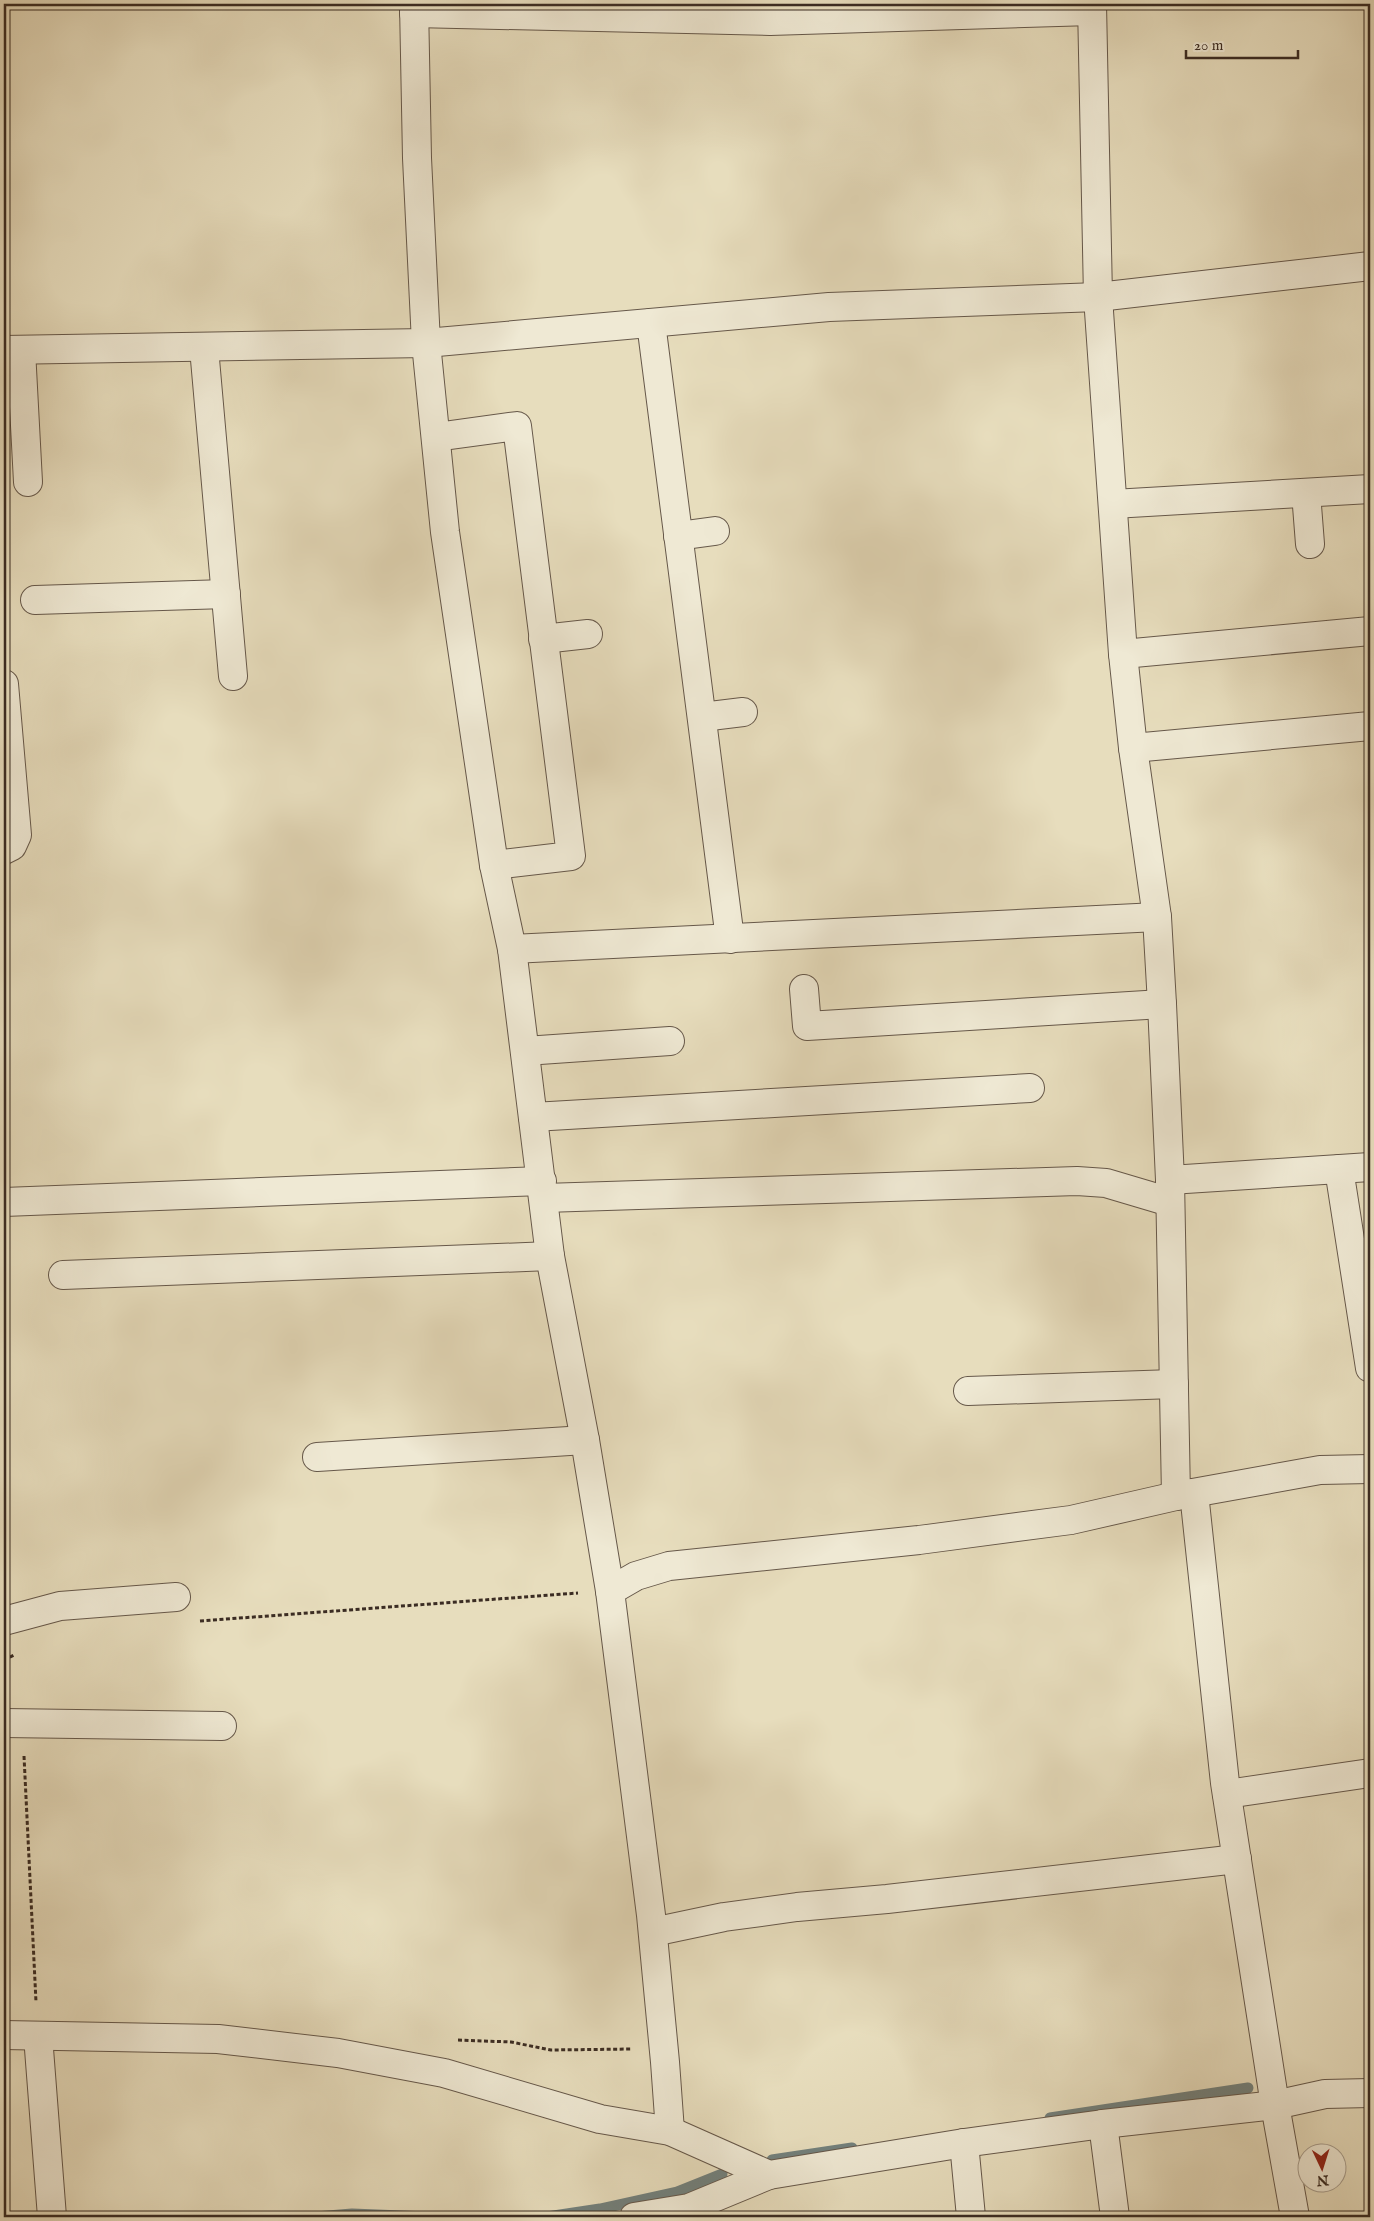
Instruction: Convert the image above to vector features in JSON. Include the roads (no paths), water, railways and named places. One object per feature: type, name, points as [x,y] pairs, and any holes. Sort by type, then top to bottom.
[{"type":"street","points":[[670,2130],[653,1932],[610,1591],[585,1440],[550,1256],[512,950],[494,865],[445,532],[426,343],[417,158],[414,8],[678,12],[770,21],[841,11],[1092,7],[1098,297],[1123,654],[1133,748],[1157,917],[1170,1191],[1174,1384],[1185,1494],[1227,1794],[1275,2104],[1295,2217]]},
{"type":"street","points":[[28,482],[12,350],[426,343],[829,307],[1098,297],[1370,266]]},
{"type":"street","points":[[651,323],[730,938]]},
{"type":"street","points":[[204,348],[233,676]]},
{"type":"street","points":[[436,436],[517,426],[571,856],[494,865]]},
{"type":"street","points":[[1113,504],[1370,489]]},
{"type":"street","points":[[1306,493],[1310,544]]},
{"type":"street","points":[[678,536],[715,530]]},
{"type":"street","points":[[35,600],[226,594]]},
{"type":"street","points":[[1123,654],[1370,630]]},
{"type":"street","points":[[544,639],[588,634]]},
{"type":"street","points":[[4,684],[17,835],[12,846],[4,850]]},
{"type":"street","points":[[702,716],[743,712]]},
{"type":"street","points":[[1133,748],[1370,726]]},
{"type":"street","points":[[512,950],[1157,917]]},
{"type":"street","points":[[804,989],[807,1026],[1162,1004]]},
{"type":"street","points":[[525,1051],[670,1041]]},
{"type":"street","points":[[533,1117],[1030,1088]]},
{"type":"street","points":[[4,1202],[1077,1181],[1170,1191],[1339,1169],[1370,1167]]},
{"type":"street","points":[[1339,1169],[1364,1286],[1370,1368]]},
{"type":"street","points":[[63,1275],[550,1256]]},
{"type":"street","points":[[968,1391],[1174,1384]]},
{"type":"street","points":[[317,1457],[585,1440]]},
{"type":"street","points":[[610,1591],[636,1576],[668,1566],[919,1540],[1052,1522],[1111,1512],[1185,1494],[1320,1470],[1370,1469]]},
{"type":"street","points":[[4,1621],[60,1606],[176,1597]]},
{"type":"street","points":[[13,1723],[222,1726]]},
{"type":"street","points":[[1227,1794],[1370,1773]]},
{"type":"street","points":[[653,1932],[724,1917],[797,1907],[887,1899],[1237,1859]]},
{"type":"street","points":[[4,2035],[218,2039],[338,2053],[444,2073],[600,2119],[670,2130],[769,2175]]},
{"type":"street","points":[[38,2036],[52,2217]]},
{"type":"street","points":[[634,2217],[674,2214],[769,2175],[964,2143],[1103,2124],[1275,2104],[1325,2094],[1370,2093]]},
{"type":"street","points":[[1103,2124],[1115,2217]]},
{"type":"street","points":[[964,2143],[970,2217]]},
{"type":"waterway","points":[[1050,2118],[1248,2088]]},
{"type":"waterway","points":[[772,2160],[852,2148]]},
{"type":"waterway","points":[[547,2217],[600,2209],[677,2192],[722,2174]]},
{"type":"waterway","points":[[316,2217],[352,2214],[427,2217]]}]
